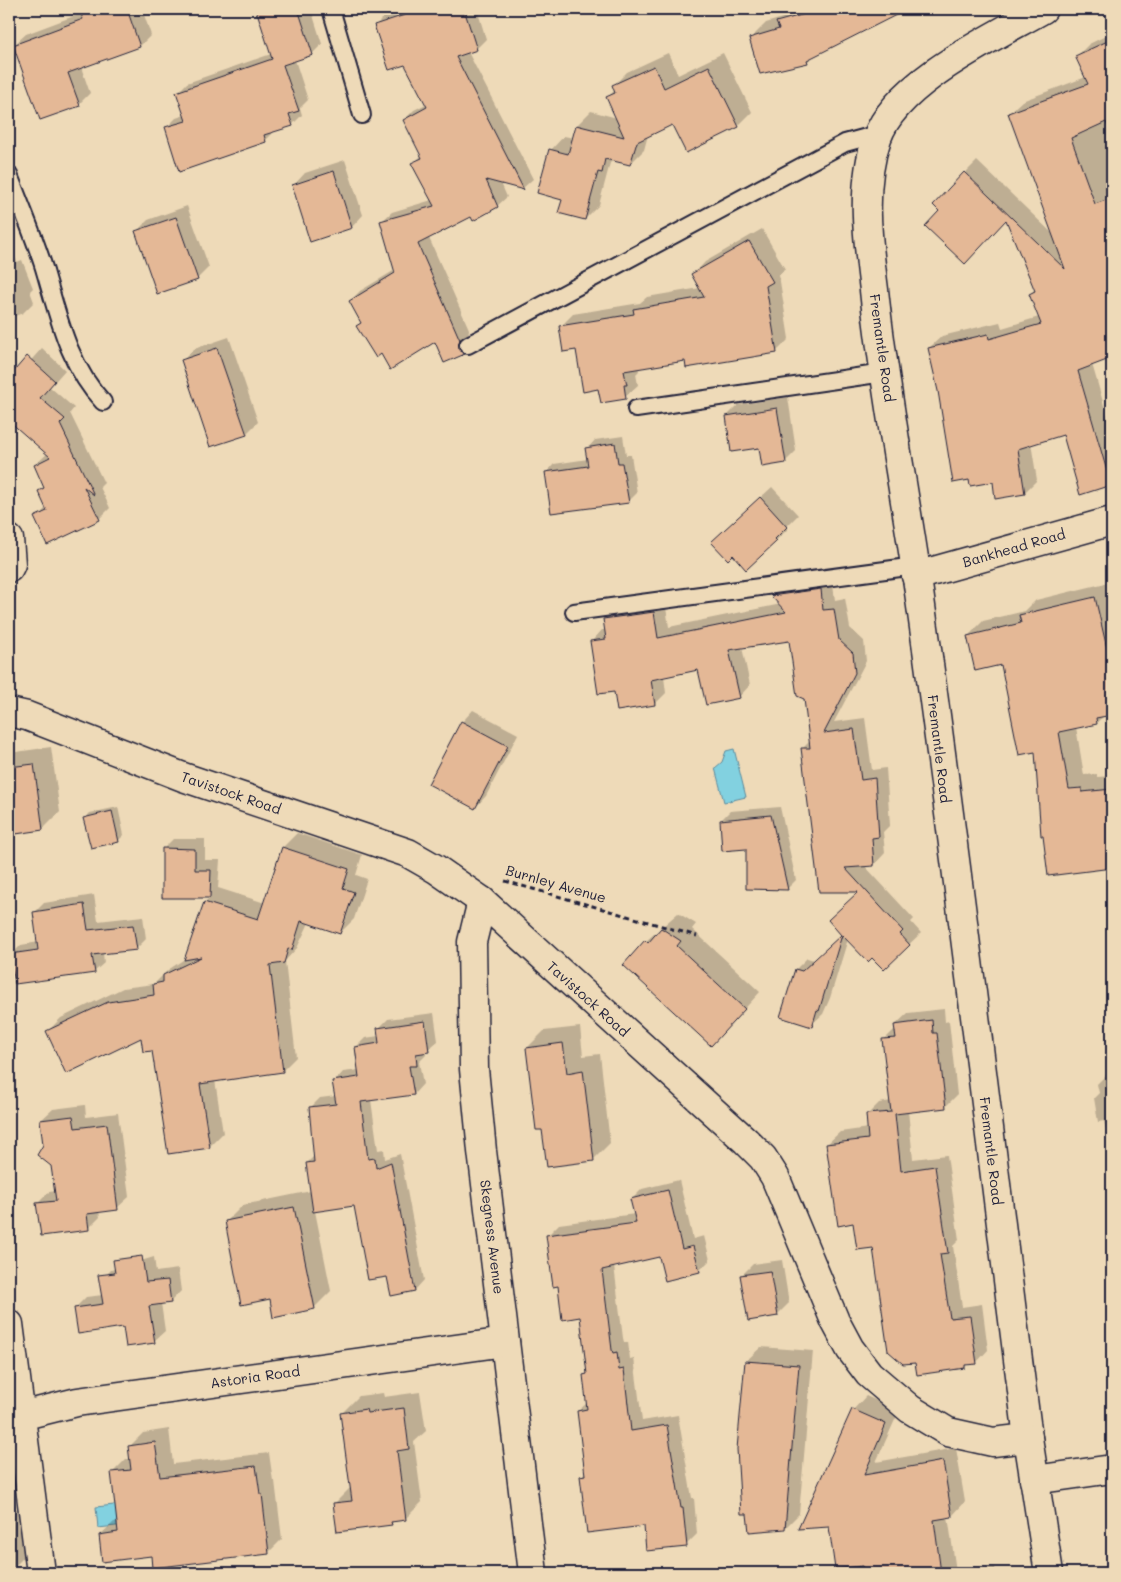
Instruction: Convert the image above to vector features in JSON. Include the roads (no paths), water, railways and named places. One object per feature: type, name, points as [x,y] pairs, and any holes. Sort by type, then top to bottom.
[{"type":"street","name":"Fremantle Road","points":[[1043,9],[940,69],[913,90],[895,109],[878,134],[869,167],[868,237],[884,373],[915,571],[1028,1438],[1048,1573]]},
{"type":"street","name":"Bankhead Road","points":[[915,571],[1112,521]]},
{"type":"street","points":[[9,539],[11,564],[9,568]]},
{"type":"street","name":"Tavistock Road","points":[[9,712],[27,716],[183,777],[408,853],[463,886],[482,901],[763,1158],[775,1177],[835,1321],[850,1349],[869,1374],[910,1409],[948,1432],[992,1442],[1028,1438]]},
{"type":"street","name":"Skegness Avenue","points":[[482,901],[472,942],[474,1070],[533,1573]]},
{"type":"street","points":[[9,1324],[15,1420],[41,1573]]},
{"type":"street","name":"Astoria Road","points":[[15,1420],[77,1402],[505,1342]]},
{"type":"street","points":[[1034,1480],[1112,1469]]},
{"type":"lane","points":[[331,9],[362,115]]},
{"type":"lane","points":[[468,345],[835,148],[878,134]]},
{"type":"lane","points":[[9,175],[30,227],[59,323],[73,357],[88,387],[103,402]]},
{"type":"lane","points":[[636,409],[884,373]]},
{"type":"lane","points":[[574,612],[915,571]]},
{"type":"water","points":[[734,749],[746,797],[724,802],[715,768],[722,762],[726,751]]},
{"type":"water","points":[[132,1503],[134,1524],[98,1528],[96,1507]]}]
